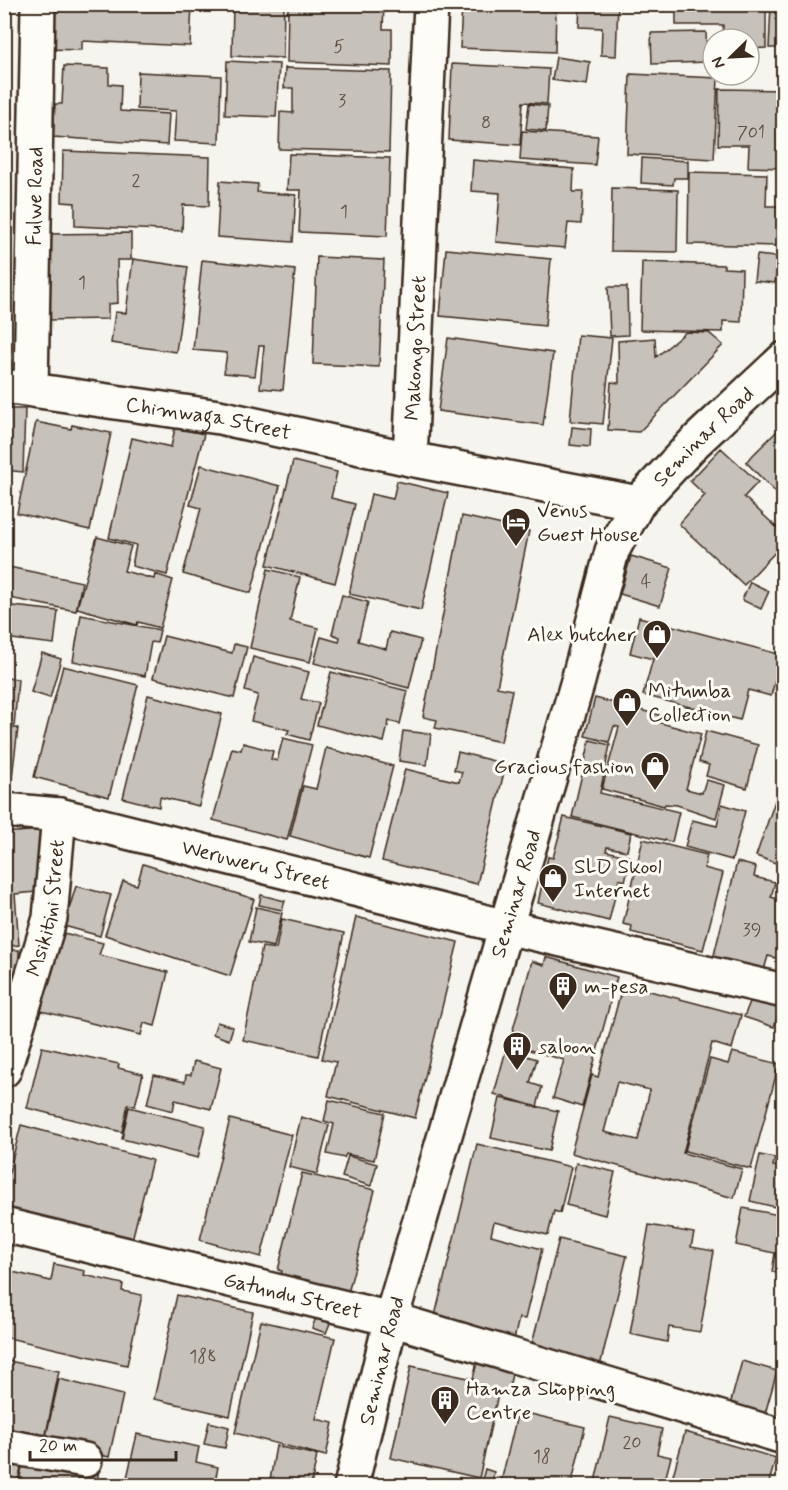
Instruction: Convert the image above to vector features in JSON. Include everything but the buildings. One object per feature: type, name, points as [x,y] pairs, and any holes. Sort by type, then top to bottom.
[{"type":"street","name":"Fulwe Road","points":[[18,387],[38,4]]},
{"type":"street","name":"Makongo Street","points":[[410,459],[431,4]]},
{"type":"street","name":"Seminar Road","points":[[351,1485],[391,1319],[578,681],[612,551],[638,503],[694,443],[783,359]]},
{"type":"street","name":"Chimwaga Street","points":[[18,387],[219,417],[410,459]]},
{"type":"street","points":[[410,459],[638,503]]},
{"type":"street","name":"Weruweru Street","points":[[4,810],[59,815],[506,927],[783,991]]},
{"type":"street","name":"Msikitini Street","points":[[4,1070],[50,918],[59,815]]},
{"type":"street","name":"Gatundu Street","points":[[4,1225],[391,1319],[783,1437]]},
{"type":"street","points":[[4,1446],[85,1460]]},
{"type":"place","name":"Venus Guest House","points":[[516,548]]},
{"type":"place","name":"Alex butcher","points":[[657,660]]},
{"type":"place","name":"Mitumba Collection","points":[[627,728]]},
{"type":"place","name":"Gracious fashion","points":[[655,792]]},
{"type":"place","name":"SLD Skool Internet","points":[[553,904]]},
{"type":"place","name":"m-pesa","points":[[563,1012]]},
{"type":"place","name":"saloon","points":[[517,1072]]},
{"type":"place","name":"Hamza Shopping Centre","points":[[445,1426]]}]
